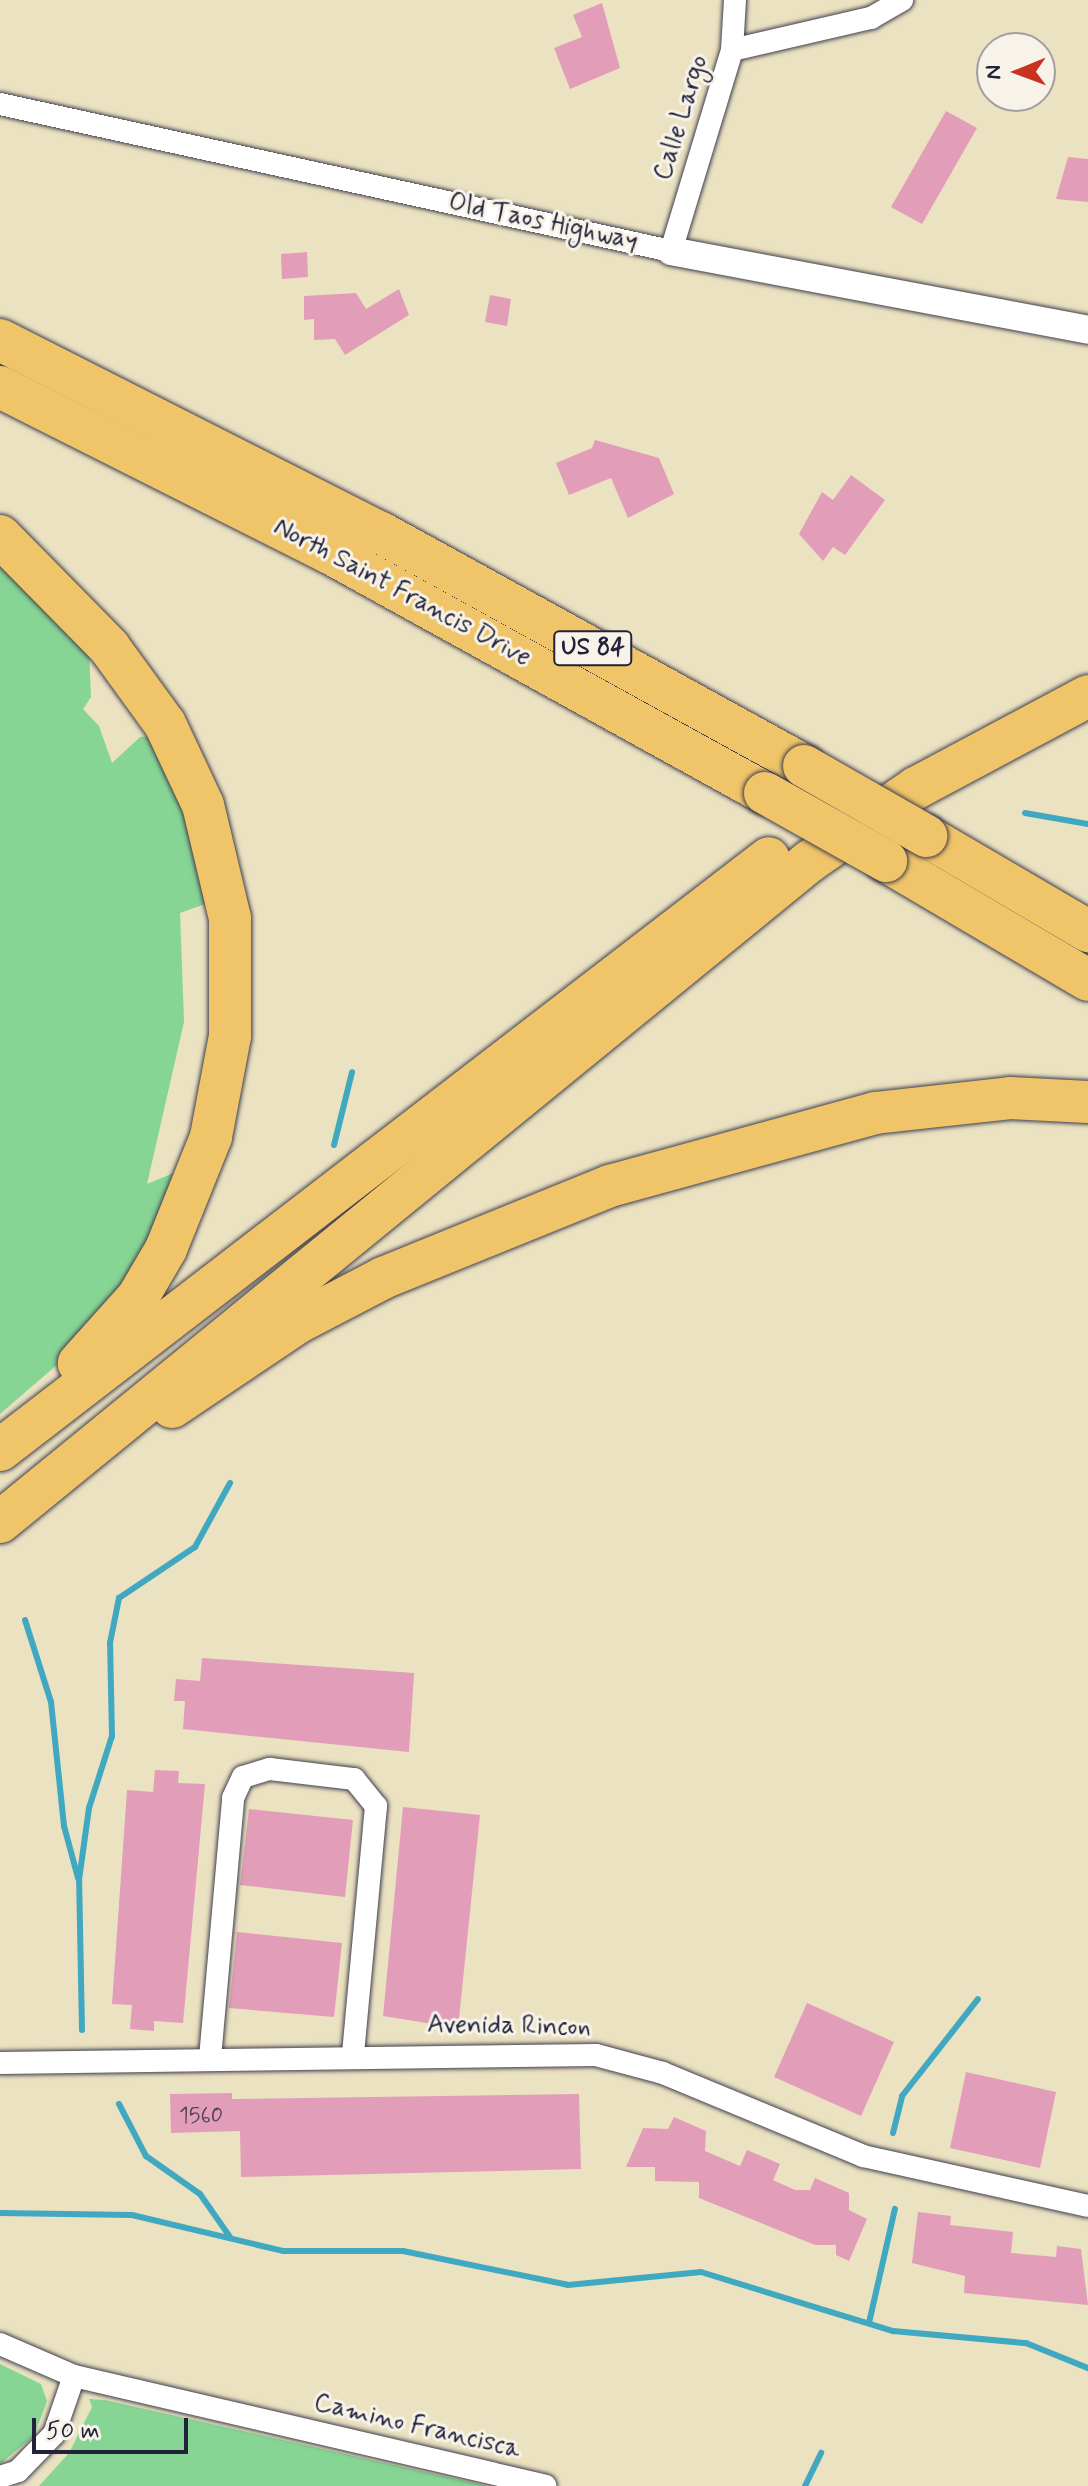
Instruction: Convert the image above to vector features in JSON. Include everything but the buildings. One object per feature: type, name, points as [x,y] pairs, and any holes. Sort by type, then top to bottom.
[{"type":"highway","name":"North Saint Francis Drive","points":[[0,340],[381,533],[804,766],[1088,931]]},
{"type":"highway","name":"North Saint Francis Drive","points":[[0,387],[332,554],[886,861],[1088,980]]},
{"type":"highway","points":[[0,536],[109,647],[165,724],[213,838],[230,918],[233,990],[220,1102],[166,1249],[109,1335],[0,1438]]},
{"type":"highway","points":[[0,1450],[784,847],[961,731],[1088,667]]},
{"type":"highway","points":[[8,1515],[810,861],[916,788],[1088,696]]},
{"type":"highway","points":[[8,1515],[297,1323],[536,1212],[875,1113],[1010,1098],[1088,1102]]},
{"type":"street","name":"Calle Largo","points":[[671,251],[732,50],[735,0]]},
{"type":"street","points":[[732,50],[871,18],[902,0]]},
{"type":"street","name":"Old Taos Highway","points":[[0,104],[671,251],[1088,330]]},
{"type":"street","points":[[210,2058],[233,1798],[243,1777],[270,1769],[354,1779],[376,1806],[353,2055]]},
{"type":"street","name":"Avenida Rincon","points":[[0,2063],[545,2050],[619,2059],[863,2156],[1088,2206]]},
{"type":"street","name":"Camino Francisca","points":[[0,2344],[74,2376],[545,2486]]},
{"type":"street","points":[[0,2477],[18,2471],[54,2434],[74,2376]]},
{"type":"green space","points":[[0,556],[89,649],[91,697],[83,709],[99,726],[112,763],[140,737],[152,736],[180,792],[208,903],[180,913],[184,1022],[147,1184],[176,1172],[141,1261],[73,1351],[0,1414]]},
{"type":"green space","points":[[0,2364],[41,2384],[47,2401],[34,2436],[0,2464]]},
{"type":"green space","points":[[89,2399],[105,2400],[487,2486],[39,2486],[69,2453],[92,2407]]},
{"type":"waterway","points":[[1025,813],[1088,824]]},
{"type":"waterway","points":[[334,1145],[352,1072]]},
{"type":"waterway","points":[[82,2030],[79,1880],[89,1808],[112,1736],[110,1643],[119,1598],[195,1547],[230,1483]]},
{"type":"waterway","points":[[25,1620],[51,1702],[64,1826],[78,1878]]},
{"type":"waterway","points":[[893,2133],[902,2096],[978,1999]]},
{"type":"waterway","points":[[119,2104],[146,2156],[200,2194],[230,2237]]},
{"type":"waterway","points":[[869,2323],[895,2209]]},
{"type":"waterway","points":[[0,2213],[132,2215],[283,2251],[403,2251],[568,2285],[701,2272],[893,2331],[1026,2343],[1088,2368]]},
{"type":"waterway","points":[[805,2486],[821,2453]]}]
